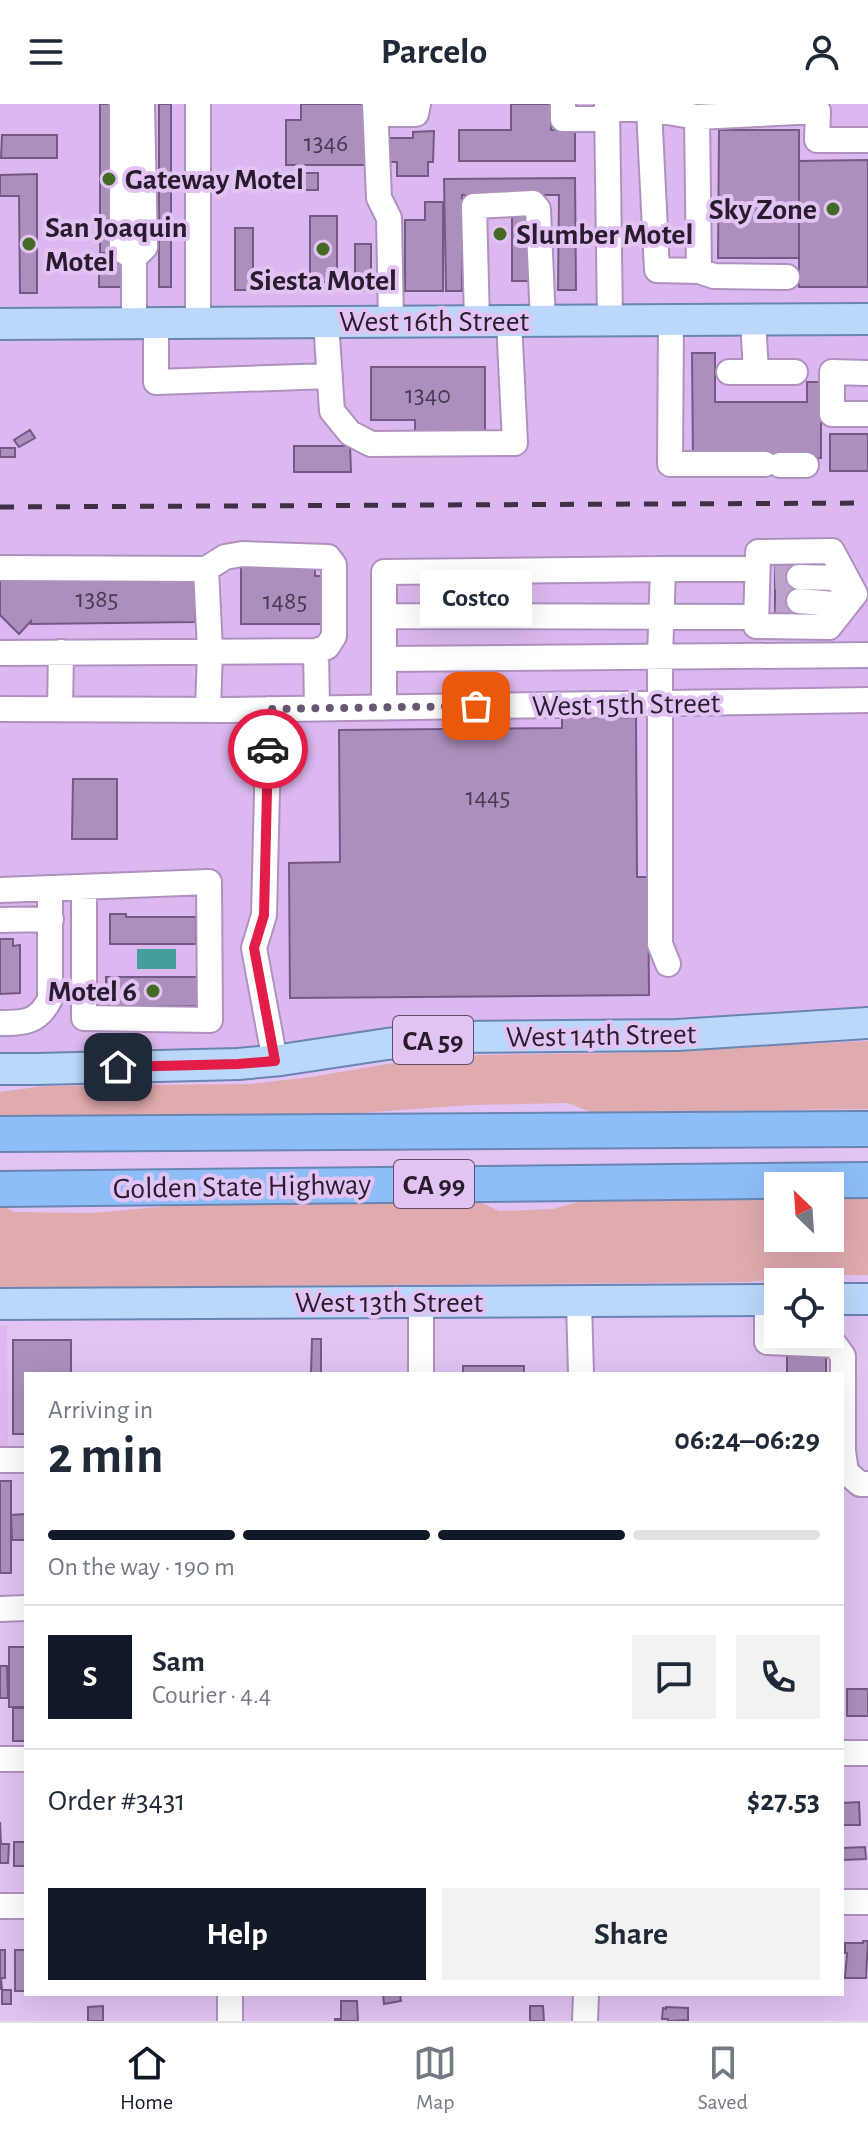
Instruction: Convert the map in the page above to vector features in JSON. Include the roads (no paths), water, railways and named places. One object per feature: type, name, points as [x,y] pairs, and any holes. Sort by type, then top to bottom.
[{"type":"highway","name":"Golden State Highway","points":[[0,1134],[868,1129]]},
{"type":"highway","name":"Golden State Highway","points":[[0,1189],[868,1180]]},
{"type":"main road","name":"West 16th Street","points":[[0,324],[868,319]]},
{"type":"main road","name":"West 14th Street","points":[[0,1069],[275,1061],[387,1044],[462,1037],[677,1035],[868,1023]]},
{"type":"main road","points":[[844,1299],[868,1299]]},
{"type":"main road","name":"West 13th Street","points":[[0,1304],[764,1300]]},
{"type":"street","points":[[122,104],[122,250],[134,258],[156,382],[330,376]]},
{"type":"street","points":[[134,258],[145,247],[142,104]]},
{"type":"street","points":[[198,104],[198,323]]},
{"type":"street","points":[[391,321],[389,218],[379,198],[376,109],[416,114],[418,104]]},
{"type":"street","points":[[563,104],[563,119],[607,111],[649,109],[697,117],[739,109],[818,111],[817,140],[868,140]]},
{"type":"street","points":[[649,109],[657,270],[699,271],[714,276],[787,277]]},
{"type":"street","points":[[607,111],[610,320]]},
{"type":"street","points":[[697,117],[699,271]]},
{"type":"street","points":[[477,321],[474,206],[533,203],[538,209],[543,321]]},
{"type":"street","points":[[671,320],[670,464],[806,465]]},
{"type":"street","points":[[753,320],[756,372]]},
{"type":"street","points":[[326,322],[332,411],[350,433],[371,444],[515,443],[509,321]]},
{"type":"street","points":[[729,372],[795,372]]},
{"type":"street","points":[[868,373],[832,372],[832,414],[868,414]]},
{"type":"street","points":[[384,616],[661,617],[769,590],[832,551],[861,594]]},
{"type":"street","points":[[0,568],[206,569],[225,557],[242,554],[328,557],[334,565],[334,636],[327,647],[316,651],[0,653]]},
{"type":"street","points":[[206,569],[210,650],[208,710]]},
{"type":"street","points":[[663,569],[660,944],[668,964]]},
{"type":"street","points":[[384,708],[384,572],[663,569],[834,604],[861,594]]},
{"type":"street","points":[[769,590],[829,627],[861,594]]},
{"type":"street","points":[[316,651],[317,708]]},
{"type":"street","points":[[60,709],[61,652]]},
{"type":"street","points":[[384,659],[868,655]]},
{"type":"street","name":"West 15th Street","points":[[0,709],[208,710],[868,700]]},
{"type":"street","points":[[269,709],[264,915],[254,948],[275,1061]]},
{"type":"street","points":[[0,890],[209,882],[210,1020],[84,1018],[84,887]]},
{"type":"street","points":[[0,1023],[30,1021],[45,1010],[50,999],[50,888]]},
{"type":"street","points":[[0,920],[51,919]]},
{"type":"street","points":[[421,1301],[421,1372]]},
{"type":"street","points":[[579,1302],[581,1372]]},
{"type":"street","points":[[838,1348],[843,1356],[843,1372]]},
{"type":"street","points":[[844,1458],[846,1472],[860,1484],[868,1484]]},
{"type":"street","points":[[0,1460],[24,1460]]},
{"type":"street","points":[[0,1609],[24,1608]]},
{"type":"street","points":[[844,1753],[868,1753]]},
{"type":"street","points":[[0,1759],[24,1759]]},
{"type":"street","points":[[844,1902],[868,1902]]},
{"type":"street","points":[[0,1906],[24,1906]]},
{"type":"street","points":[[230,1996],[230,2021]]},
{"type":"street","points":[[585,2021],[586,1996]]},
{"type":"tunnel","points":[[775,578],[799,577]]},
{"type":"tunnel","points":[[776,600],[799,601]]},
{"type":"railway","points":[[0,507],[868,503]]},
{"type":"place","name":"Gateway Motel","points":[[109,179]]},
{"type":"place","name":"Sky Zone","points":[[833,209]]},
{"type":"place","name":"Slumber Motel","points":[[500,234]]},
{"type":"place","name":"San Joaquin Motel","points":[[29,244]]},
{"type":"place","name":"Siesta Motel","points":[[323,249]]},
{"type":"place","name":"Costco","points":[[476,706]]},
{"type":"place","name":"Motel 6","points":[[153,991]]}]
